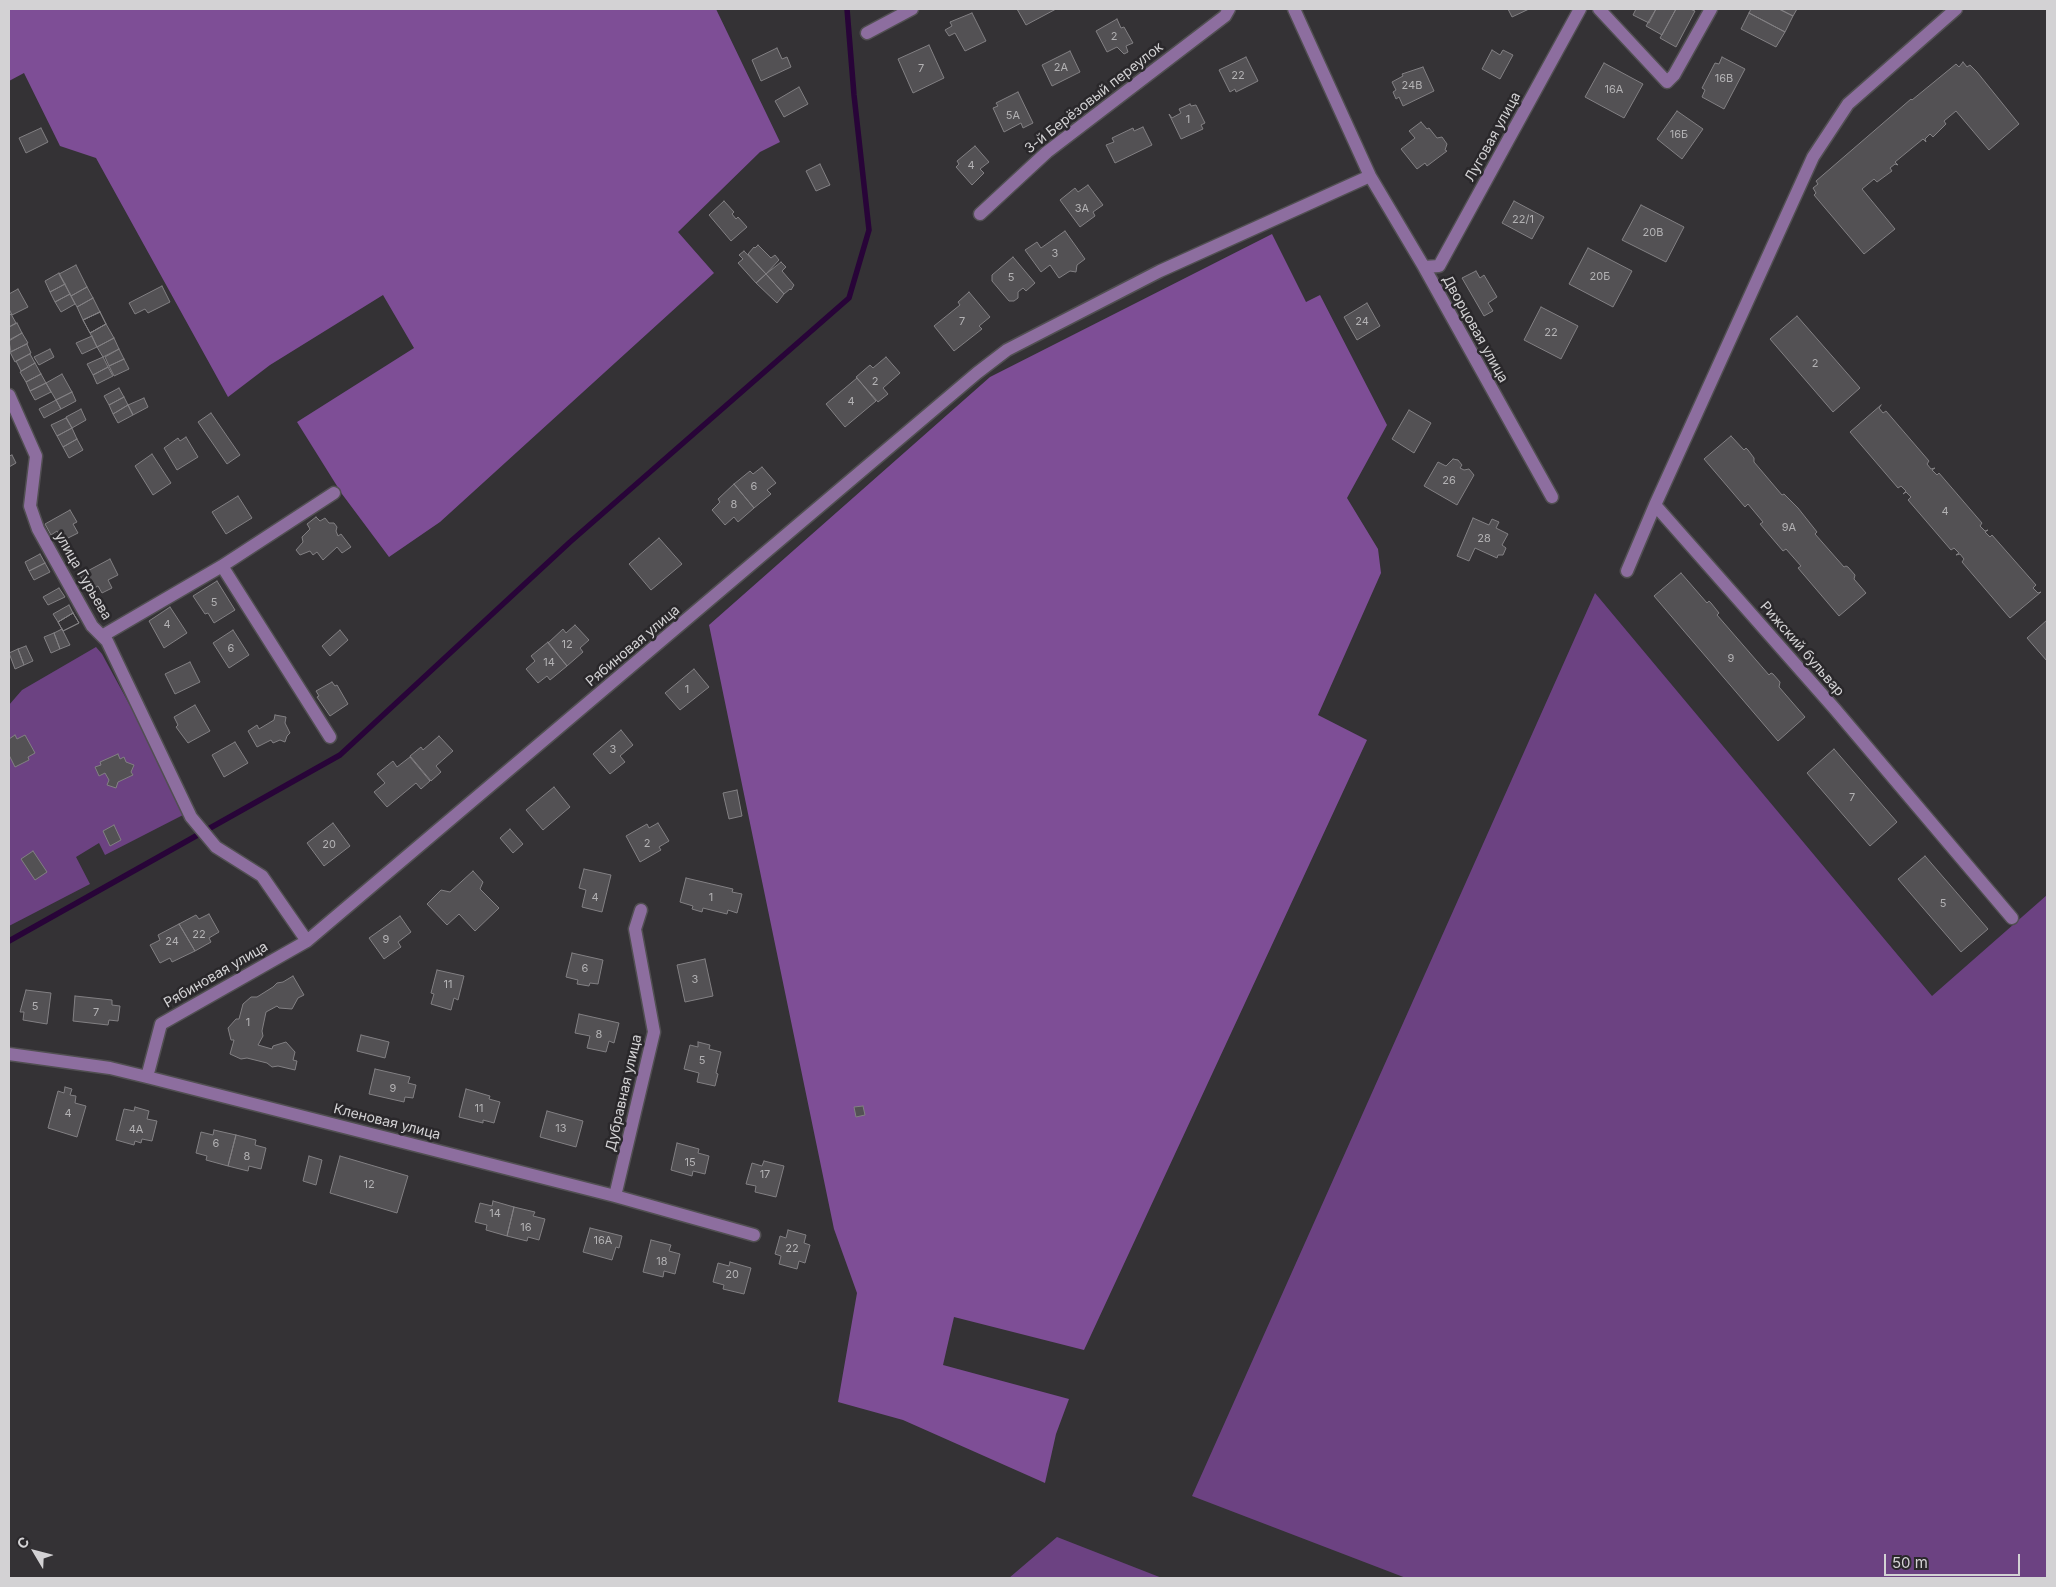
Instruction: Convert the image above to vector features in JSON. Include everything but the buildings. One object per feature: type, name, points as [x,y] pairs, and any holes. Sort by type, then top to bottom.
[{"type":"street","points":[[867,32],[912,9]]},
{"type":"street","name":"3-й Берёзовый переулок","points":[[980,214],[1047,152],[1225,16],[1229,9]]},
{"type":"street","name":"Дворцовая улица","points":[[1294,9],[1370,176],[1424,267],[1552,497]]},
{"type":"street","name":"Луговая улица","points":[[1424,267],[1440,266],[1580,9]]},
{"type":"street","points":[[1599,9],[1667,82],[1674,75],[1712,9]]},
{"type":"street","points":[[1627,571],[1812,157],[1848,104],[1956,9]]},
{"type":"street","name":"Рябиновая улица","points":[[147,1077],[161,1024],[307,941],[977,373],[1007,350],[1160,271],[1370,176]]},
{"type":"street","name":"улица Гурьева","points":[[9,395],[36,456],[30,506],[38,529],[92,626],[107,641],[191,817],[216,847],[262,876],[307,941]]},
{"type":"street","points":[[102,636],[222,566],[334,493]]},
{"type":"street","name":"Рижский бульвар","points":[[1655,505],[1878,760],[2012,918]]},
{"type":"street","points":[[222,566],[330,737]]},
{"type":"street","name":"Дубравная улица","points":[[615,1196],[654,1032],[635,929],[642,910]]},
{"type":"street","name":"Кленовая улица","points":[[9,1054],[110,1068],[615,1196],[754,1235]]},
{"type":"shaded area","points":[[9,9],[716,9],[780,142],[760,152],[678,232],[714,273],[440,522],[389,557],[342,494],[297,422],[414,348],[383,295],[270,365],[228,397],[96,158],[60,146],[24,73],[9,81]]},
{"type":"shaded area","points":[[1272,234],[1306,302],[1320,295],[1387,425],[1347,498],[1378,549],[1381,573],[1318,715],[1367,740],[1084,1350],[954,1317],[943,1365],[1069,1399],[1056,1434],[1045,1483],[903,1420],[838,1402],[857,1293],[834,1229],[709,625],[990,377]]},
{"type":"shaded area","points":[[1595,593],[1932,996],[2047,895],[2047,1578],[1406,1578],[1192,1496]]},
{"type":"shaded area","points":[[96,647],[102,654],[134,713],[183,815],[105,855],[99,843],[76,857],[90,884],[9,926],[9,705],[22,690]]},
{"type":"shaded area","points":[[1057,1537],[1162,1578],[1009,1578]]},
{"type":"waterway","points":[[9,941],[340,755],[570,542],[849,298],[869,230],[854,95],[847,9]]}]
